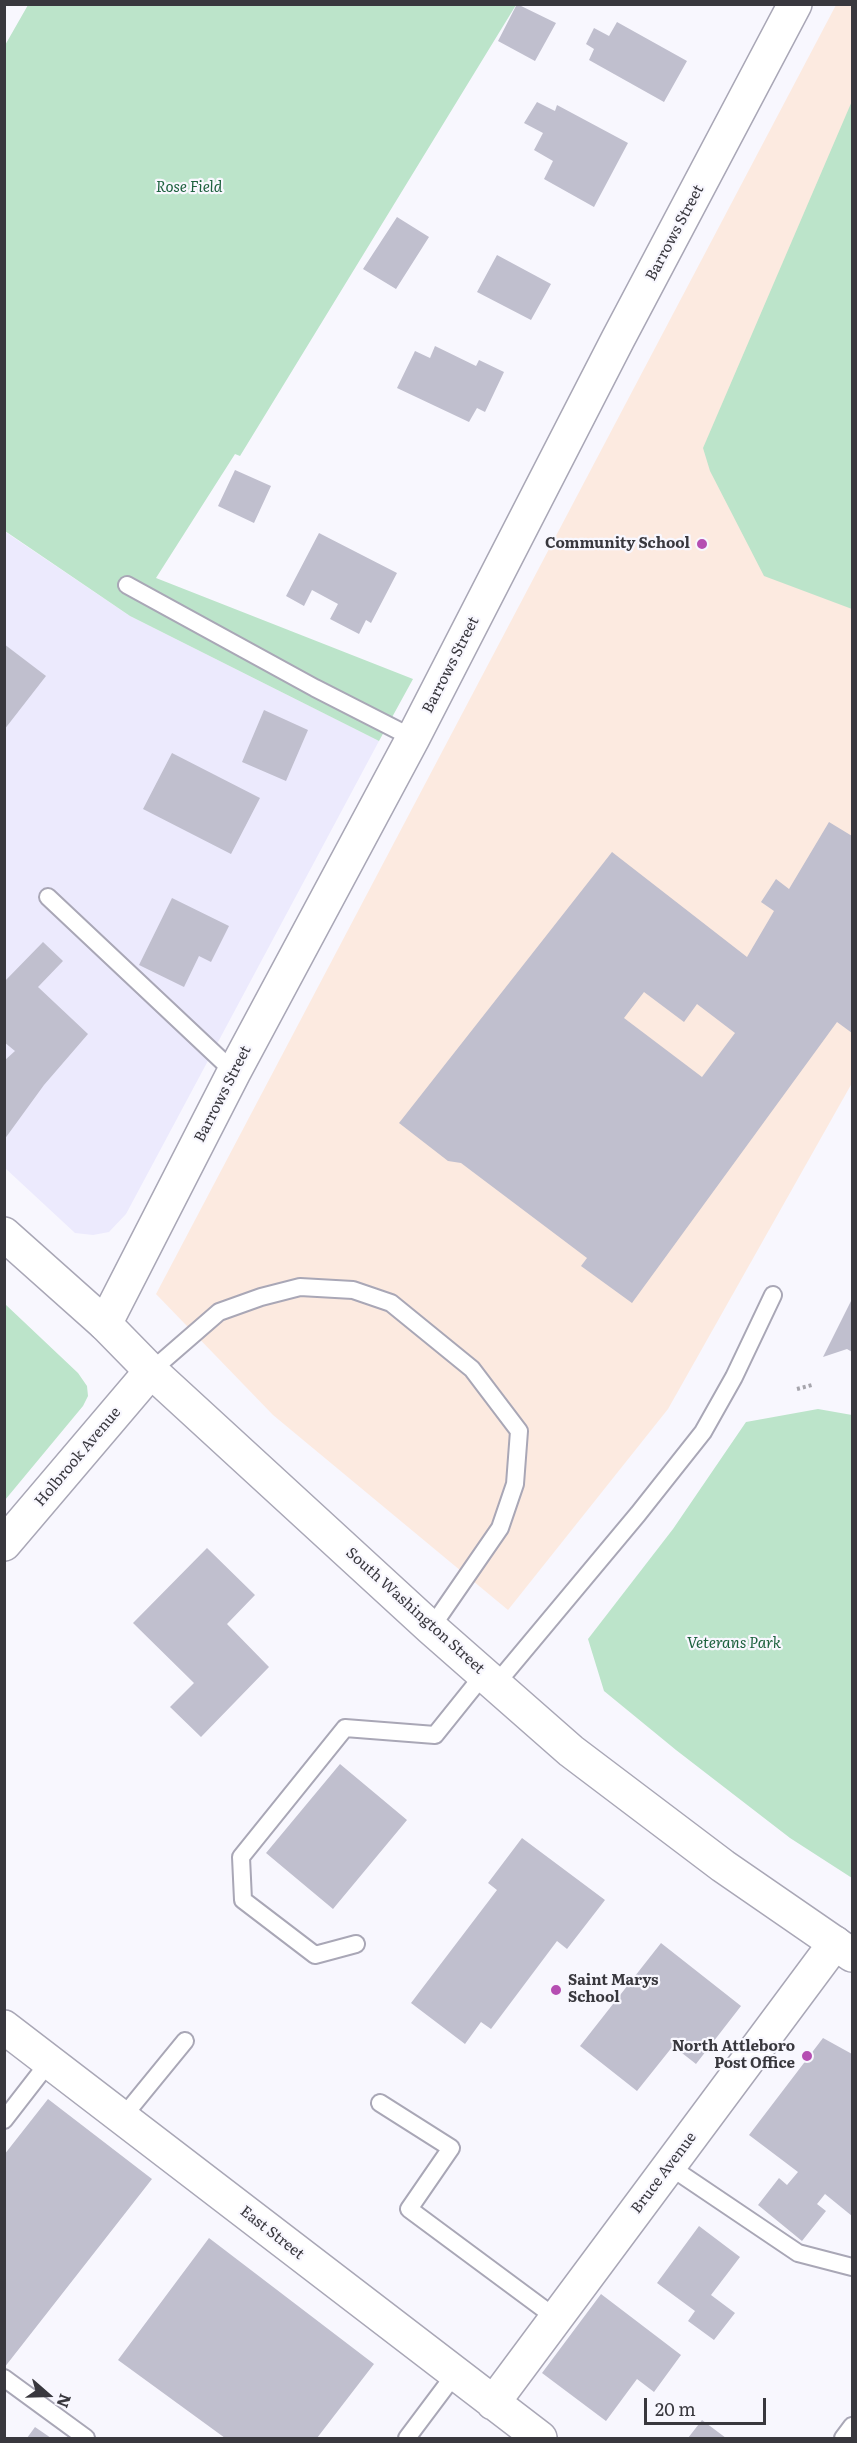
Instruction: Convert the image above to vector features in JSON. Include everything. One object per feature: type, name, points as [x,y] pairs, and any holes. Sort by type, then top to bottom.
[{"type":"street","name":"Barrows Street","points":[[105,1324],[234,1072],[413,738],[618,339],[795,4]]},
{"type":"street","name":"South Washington Street","points":[[4,1234],[105,1324],[151,1371],[431,1628],[571,1751],[723,1866],[844,1949]]},
{"type":"street","name":"Holbrook Avenue","points":[[4,1544],[151,1371]]},
{"type":"street","name":"Bruce Avenue","points":[[493,2403],[669,2166],[844,1949]]},
{"type":"street","name":"East Street","points":[[4,2027],[540,2439]]},
{"type":"lane","points":[[127,585],[315,688],[413,738]]},
{"type":"lane","points":[[48,897],[234,1072]]},
{"type":"lane","points":[[151,1371],[219,1312],[261,1297],[300,1287],[353,1290],[391,1303],[472,1370],[519,1431],[515,1484],[500,1528],[431,1628]]},
{"type":"lane","points":[[356,1944],[315,1956],[243,1900],[241,1857],[345,1728],[435,1735],[490,1679],[638,1514],[703,1432],[734,1377],[772,1295]]},
{"type":"lane","points":[[122,2118],[185,2041]]},
{"type":"lane","points":[[4,2120],[50,2062]]},
{"type":"lane","points":[[380,2103],[451,2148],[409,2209],[556,2318]]},
{"type":"lane","points":[[669,2166],[798,2253],[852,2267]]},
{"type":"lane","points":[[407,2439],[454,2373]]},
{"type":"lane","points":[[4,2378],[86,2439]]},
{"type":"lane","points":[[843,2439],[852,2426]]},
{"type":"path","points":[[797,1389],[812,1385]]},
{"type":"shaded area","name":"Community School","points":[[836,5],[852,5],[852,1083],[668,1409],[508,1610],[273,1415],[156,1294]]},
{"type":"shaded area","points":[[4,531],[130,616],[379,741],[126,1214],[109,1232],[93,1235],[75,1233],[5,1168]]},
{"type":"green space","name":"Rose Field","points":[[28,5],[516,5],[240,456],[235,454],[156,578],[413,679],[379,741],[130,616],[5,531],[4,47]]},
{"type":"green space","points":[[852,101],[852,609],[764,576],[710,471],[703,448]]},
{"type":"green space","points":[[5,1304],[78,1373],[87,1386],[88,1396],[83,1406],[5,1500]]},
{"type":"green space","name":"Veterans Park","points":[[818,1409],[852,1415],[852,1878],[790,1838],[604,1691],[588,1639],[673,1529],[746,1422]]},
{"type":"building","points":[[517,4],[556,23],[535,61],[498,41]]},
{"type":"building","points":[[617,22],[687,61],[664,102],[589,60],[594,49],[586,44],[594,28],[609,36]]},
{"type":"building","points":[[537,102],[555,111],[557,105],[628,143],[594,207],[544,179],[553,161],[534,150],[543,133],[524,123]]},
{"type":"building","points":[[397,217],[429,237],[396,289],[363,269]]},
{"type":"building","points":[[497,255],[551,284],[531,320],[477,292]]},
{"type":"building","points":[[435,346],[476,366],[479,360],[504,372],[485,412],[477,408],[469,422],[397,388],[415,351],[430,358]]},
{"type":"building","points":[[235,470],[271,486],[254,523],[218,506]]},
{"type":"building","points":[[319,533],[397,573],[371,623],[366,620],[359,634],[330,619],[338,604],[312,590],[304,606],[286,596]]},
{"type":"building","points":[[4,644],[46,676],[4,730]]},
{"type":"building","points":[[264,710],[308,730],[286,781],[242,762]]},
{"type":"building","points":[[172,753],[260,798],[231,854],[143,809]]},
{"type":"building","points":[[829,822],[852,836],[852,1033],[837,1022],[632,1303],[581,1266],[587,1258],[461,1163],[448,1161],[399,1123],[612,852],[747,957],[774,911],[761,902],[776,879],[789,889]],"holes":[[[644,992],[684,1022],[697,1004],[735,1033],[702,1077],[624,1018]]]},
{"type":"building","points":[[172,898],[229,926],[211,962],[199,956],[184,987],[139,965]]},
{"type":"building","points":[[43,942],[63,961],[38,987],[88,1034],[44,1085],[4,1140],[4,1061],[15,1051],[4,1042],[4,982]]},
{"type":"building","points":[[852,1299],[852,1352],[847,1349],[823,1357]]},
{"type":"building","points":[[207,1548],[255,1595],[227,1624],[269,1667],[201,1737],[170,1707],[194,1683],[133,1623]]},
{"type":"building","points":[[340,1764],[407,1820],[333,1909],[266,1853]]},
{"type":"building","points":[[522,1838],[605,1900],[567,1949],[557,1941],[491,2029],[481,2022],[465,2044],[411,2003],[497,1890],[488,1883]]},
{"type":"building","points":[[661,1943],[741,2006],[696,2064],[673,2046],[637,2091],[580,2046]]},
{"type":"building","points":[[823,2038],[852,2054],[852,2216],[825,2194],[817,2204],[826,2211],[802,2241],[758,2205],[779,2178],[787,2185],[798,2172],[749,2135]]},
{"type":"building","points":[[48,2099],[152,2179],[4,2368],[4,2155]]},
{"type":"building","points":[[699,2226],[740,2257],[711,2295],[735,2313],[714,2340],[688,2321],[695,2311],[657,2283]]},
{"type":"building","points":[[209,2238],[374,2364],[317,2438],[225,2438],[118,2360]]},
{"type":"building","points":[[601,2294],[681,2355],[654,2392],[637,2379],[606,2421],[542,2373]]},
{"type":"building","points":[[702,2420],[726,2438],[688,2438]]},
{"type":"building","points":[[35,2427],[51,2438],[27,2438]]},
{"type":"place","name":"Community School","points":[[702,544]]},
{"type":"place","name":"Saint Marys School","points":[[556,1990]]},
{"type":"place","name":"North Attleboro Post Office","points":[[807,2056]]}]
